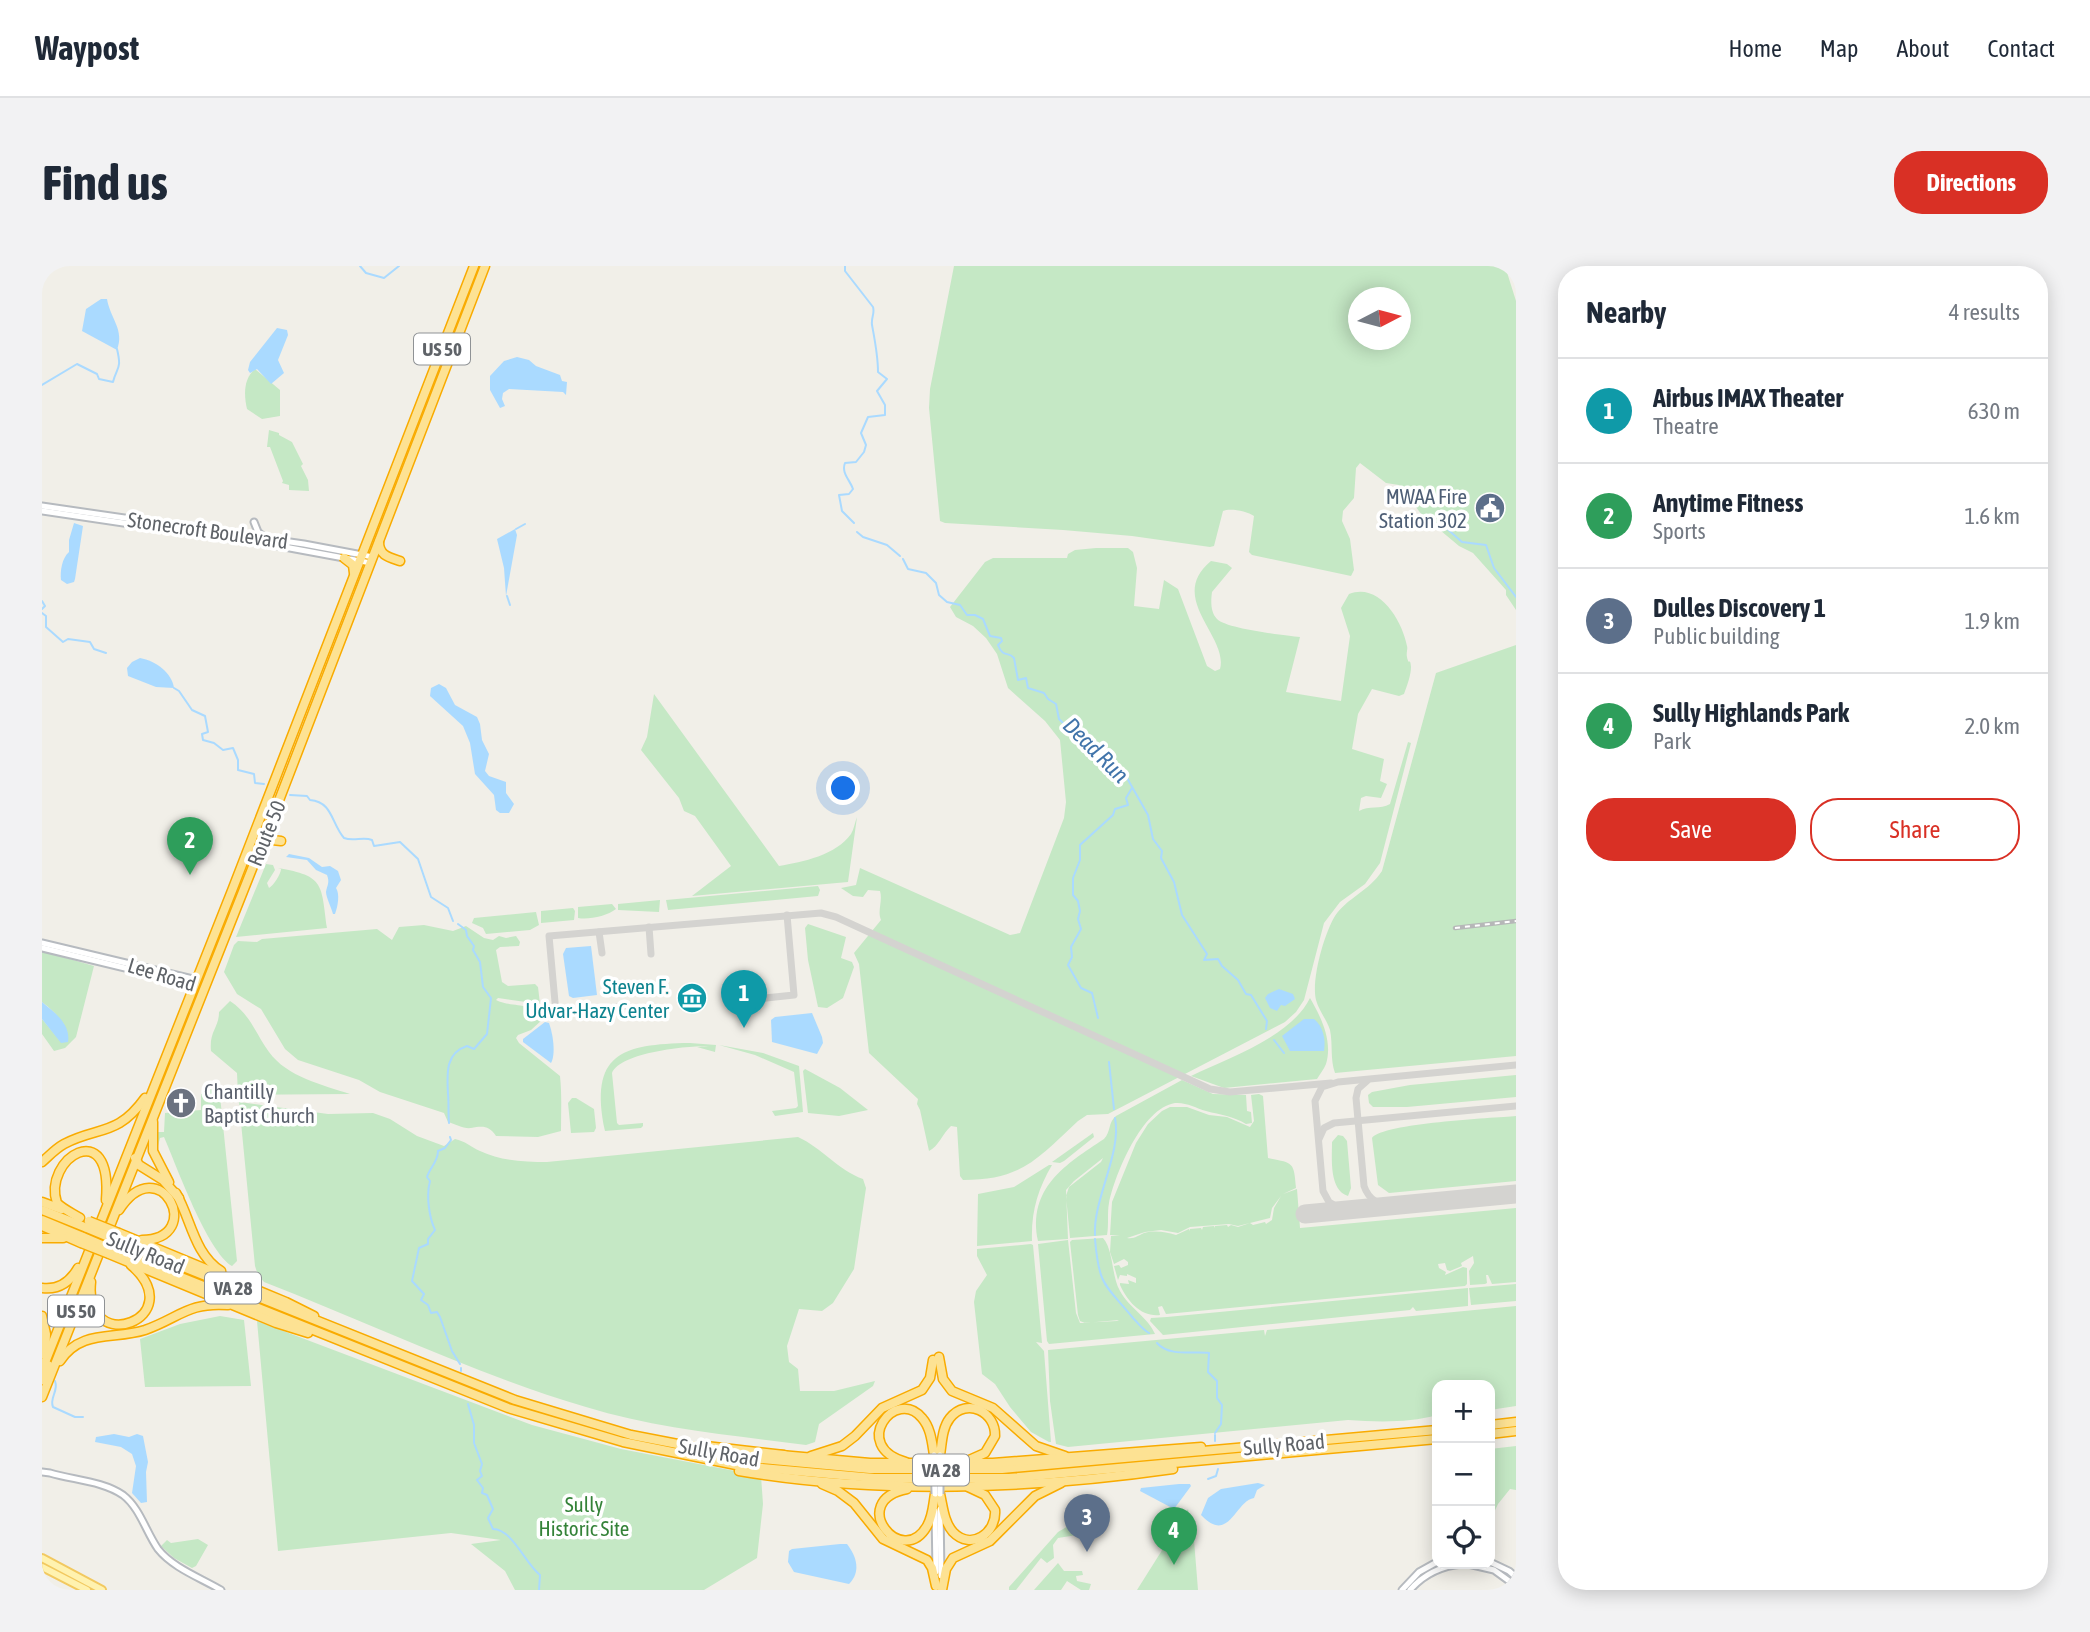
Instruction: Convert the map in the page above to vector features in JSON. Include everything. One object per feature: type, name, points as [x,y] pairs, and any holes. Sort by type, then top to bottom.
[{"type":"highway","name":"Route 50","points":[[42,1396],[159,1098],[199,984],[474,266]]},
{"type":"highway","name":"Route 50","points":[[43,1368],[169,1049],[258,853],[485,266]]},
{"type":"highway","points":[[379,541],[381,552],[400,561]]},
{"type":"highway","points":[[344,558],[353,565],[354,576]]},
{"type":"highway","points":[[258,853],[267,842],[281,841]]},
{"type":"highway","points":[[178,1198],[163,1180],[135,1160],[136,1145],[199,984]]},
{"type":"highway","points":[[42,1162],[64,1144],[108,1130],[132,1114],[146,1097],[169,1049]]},
{"type":"highway","points":[[159,1098],[152,1128],[153,1151],[178,1198],[201,1251],[213,1266],[238,1282]]},
{"type":"highway","points":[[50,1168],[58,1158],[71,1151],[86,1152],[99,1161],[107,1180],[106,1200],[100,1221]]},
{"type":"highway","points":[[48,1178],[49,1189],[56,1202],[84,1229]]},
{"type":"highway","points":[[110,1224],[134,1192],[149,1187],[162,1191],[173,1205],[172,1225],[158,1238],[133,1239],[114,1247]]},
{"type":"highway","points":[[42,1202],[114,1247],[236,1306],[276,1323],[341,1342]]},
{"type":"highway","name":"Sully Road","points":[[42,1210],[84,1229],[114,1247],[341,1342],[515,1410],[594,1435],[726,1464],[800,1473],[928,1480],[1039,1476],[1432,1439]]},
{"type":"highway","name":"Sully Road","points":[[42,1220],[84,1229]]},
{"type":"highway","points":[[42,1226],[84,1229]]},
{"type":"highway","points":[[42,1238],[84,1229]]},
{"type":"highway","points":[[133,1239],[300,1308],[351,1336]]},
{"type":"highway","points":[[97,1260],[91,1282],[92,1304],[103,1320],[122,1325],[141,1317],[148,1307],[150,1295],[143,1277],[114,1247]]},
{"type":"highway","name":"Sully Road","points":[[114,1247],[501,1395],[631,1435],[765,1460],[901,1470],[1016,1468],[1432,1430]]},
{"type":"highway","points":[[42,1288],[54,1288],[67,1282],[87,1254]]},
{"type":"highway","points":[[42,1396],[64,1355],[83,1341],[104,1335],[144,1330],[194,1307],[215,1304],[236,1306]]},
{"type":"highway","points":[[42,1316],[46,1334],[43,1368]]},
{"type":"highway","points":[[42,1380],[62,1318]]},
{"type":"highway","points":[[781,1455],[818,1455],[845,1444],[882,1408],[922,1390],[930,1378],[936,1358],[948,1388],[993,1408],[1032,1444],[1058,1454],[1096,1455]]},
{"type":"highway","points":[[973,1408],[983,1411],[989,1417],[995,1434],[987,1451],[968,1460],[939,1458],[945,1426],[956,1412],[973,1408]]},
{"type":"highway","points":[[930,1464],[901,1460],[885,1451],[879,1437],[883,1420],[889,1414],[898,1410],[919,1414],[928,1428],[939,1458]]},
{"type":"highway","points":[[1495,1423],[1516,1420]]},
{"type":"highway","points":[[1495,1435],[1516,1433]]},
{"type":"highway","points":[[631,1435],[649,1435],[781,1455],[843,1461],[930,1464],[939,1458],[1014,1462],[1187,1447],[1253,1447]]},
{"type":"highway","points":[[667,1452],[689,1461],[830,1486],[850,1499],[883,1539],[927,1560],[939,1589]]},
{"type":"highway","points":[[939,1491],[930,1519],[919,1536],[908,1540],[889,1535],[883,1527],[880,1510],[890,1495],[905,1489],[939,1491],[958,1485],[1092,1477],[1209,1464],[1238,1458]]},
{"type":"highway","points":[[939,1589],[951,1561],[959,1554],[994,1538],[1038,1494],[1061,1483],[1092,1477]]},
{"type":"highway","points":[[799,1479],[939,1491]]},
{"type":"highway","points":[[939,1491],[939,1505],[949,1526],[960,1537],[974,1539],[983,1536],[990,1530],[996,1513],[990,1500],[975,1489],[958,1485]]},
{"type":"main road","name":"Stonecroft Boulevard","points":[[42,509],[344,558],[361,557]]},
{"type":"main road","name":"Stonecroft Boulevard","points":[[42,509],[268,539],[372,560]]},
{"type":"main road","points":[[254,522],[258,532],[268,539]]},
{"type":"main road","name":"Lee Road","points":[[42,946],[199,984]]},
{"type":"main road","points":[[939,1458],[939,1491]]},
{"type":"main road","points":[[42,1467],[50,1472]]},
{"type":"main road","points":[[42,1472],[109,1488],[124,1496],[165,1556],[221,1590]]},
{"type":"main road","points":[[939,1505],[939,1589]]},
{"type":"main road","points":[[42,1558],[101,1590]]},
{"type":"main road","points":[[1495,1564],[1516,1577]]},
{"type":"main road","points":[[1402,1590],[1419,1572],[1432,1565]]},
{"type":"main road","points":[[44,1568],[52,1576],[87,1590]]},
{"type":"main road","points":[[1410,1590],[1439,1569]]},
{"type":"main road","points":[[1491,1569],[1507,1577],[1516,1586]]},
{"type":"main road","points":[[52,1576],[60,1571],[82,1579]]},
{"type":"green space","points":[[954,266],[1505,266],[1516,301],[1516,610],[1506,595],[1506,590],[1473,553],[1459,546],[1422,515],[1399,485],[1386,483],[1360,463],[1356,468],[1354,498],[1343,511],[1342,521],[1350,539],[1354,570],[1351,576],[1252,555],[1249,552],[1254,516],[1238,510],[1223,511],[1214,546],[1210,547],[1132,536],[945,523],[940,521],[929,408],[930,389]]},
{"type":"green space","points":[[255,369],[280,390],[280,416],[262,419],[247,409],[246,383]]},
{"type":"green space","points":[[269,430],[292,442],[303,464],[301,466],[308,480],[309,491],[289,490],[289,485],[282,483],[270,447],[267,447]]},
{"type":"green space","points":[[1128,548],[1133,552],[1137,568],[1134,606],[1159,609],[1164,580],[1178,589],[1207,666],[1215,671],[1220,669],[1220,656],[1196,603],[1195,589],[1199,575],[1211,561],[1227,564],[1232,568],[1212,592],[1212,609],[1217,619],[1243,629],[1300,637],[1286,692],[1341,701],[1350,636],[1341,608],[1349,594],[1370,593],[1379,598],[1400,625],[1411,670],[1404,694],[1399,696],[1372,689],[1358,714],[1352,749],[1384,759],[1380,781],[1387,784],[1381,798],[1361,798],[1359,811],[1390,804],[1408,742],[1411,743],[1380,863],[1365,884],[1340,902],[1324,923],[1304,1000],[1296,1012],[1285,1022],[1108,1114],[1087,1115],[1027,1165],[1000,1176],[963,1180],[960,1176],[957,1127],[951,1126],[929,1151],[918,1099],[869,1053],[859,964],[854,953],[881,920],[881,895],[880,891],[868,890],[863,897],[853,896],[841,888],[856,885],[860,868],[1010,935],[1020,933],[1064,818],[1066,802],[1060,740],[1045,721],[1008,688],[997,654],[986,638],[973,626],[956,617],[950,607],[985,562],[993,558],[1067,558],[1068,554],[1075,550]]},
{"type":"green space","points":[[1516,645],[1516,1056],[1335,1073],[1330,1030],[1316,1000],[1315,981],[1320,957],[1335,916],[1382,871],[1436,673]]},
{"type":"green space","points":[[654,694],[779,866],[808,860],[837,847],[851,834],[857,817],[848,882],[692,896],[731,866],[695,816],[684,811],[679,798],[641,750],[647,737]]},
{"type":"green space","points":[[266,864],[273,865],[275,870],[267,883],[269,888],[280,874],[281,869],[278,868],[305,875],[318,884],[327,928],[236,937]]},
{"type":"green space","points":[[818,886],[818,896],[668,910],[666,900]]},
{"type":"green space","points":[[660,900],[659,912],[618,910],[618,904]]},
{"type":"green space","points":[[612,904],[616,909],[608,914],[578,918],[578,907]]},
{"type":"green space","points":[[573,908],[574,920],[541,923],[541,911]]},
{"type":"green space","points":[[536,912],[539,925],[530,930],[486,934],[483,928],[472,923],[474,918]]},
{"type":"green space","points":[[808,924],[846,937],[841,958],[852,962],[854,967],[843,998],[827,1008],[818,1007],[808,960],[805,928]]},
{"type":"green space","points":[[424,925],[453,931],[466,926],[484,938],[493,940],[499,936],[516,936],[520,942],[519,946],[500,947],[496,950],[502,982],[508,986],[535,984],[538,987],[540,1004],[498,998],[496,1000],[529,1007],[539,1014],[542,1020],[516,1038],[560,1076],[561,1131],[538,1137],[496,1136],[485,1127],[462,1127],[448,1122],[444,1113],[298,1060],[285,1049],[261,1009],[237,994],[224,972],[238,941],[257,942],[262,939],[377,929],[392,940],[399,927]]},
{"type":"green space","points":[[42,951],[94,966],[76,1037],[65,1048],[54,1051],[42,1034],[42,1019],[61,1042],[59,1019],[42,1002]]},
{"type":"green space","points":[[1310,998],[1322,1021],[1328,1047],[1326,1064],[1317,1079],[1224,1088],[1191,1076],[1274,1035],[1301,1012]]},
{"type":"green space","points":[[230,1001],[243,1012],[269,1052],[285,1068],[306,1079],[350,1094],[238,1095],[237,1073],[211,1051],[211,1039],[219,1012]]},
{"type":"green space","points":[[690,1043],[716,1045],[715,1052],[697,1047],[709,1046],[671,1049],[641,1055],[618,1066],[612,1073],[617,1123],[643,1123],[643,1126],[605,1131],[601,1105],[602,1085],[607,1070],[616,1058],[645,1046]]},
{"type":"green space","points":[[719,1045],[763,1053],[799,1066],[803,1112],[775,1116],[772,1111],[798,1106],[794,1072],[755,1055]]},
{"type":"green space","points":[[805,1069],[840,1088],[868,1110],[839,1116],[808,1113],[803,1071]]},
{"type":"green space","points":[[1516,1075],[1516,1097],[1407,1107],[1373,1107],[1369,1103],[1368,1095],[1372,1092],[1410,1085]]},
{"type":"green space","points":[[215,1080],[219,1084],[237,1261],[232,1266],[222,1257],[203,1227],[164,1137],[160,1138],[158,1146],[155,1132],[164,1132],[165,1113],[201,1110],[201,1094],[209,1093],[208,1085]]},
{"type":"green space","points":[[1182,1080],[1213,1094],[1246,1095],[1247,1111],[1251,1112],[1252,1123],[1246,1124],[1232,1117],[1179,1103],[1163,1108],[1152,1117],[1132,1144],[1117,1176],[1109,1203],[1107,1235],[1070,1238],[1066,1201],[1068,1239],[1038,1241],[1036,1222],[1038,1206],[1044,1192],[1064,1168],[1104,1139],[1116,1116]],"holes":[[[1103,1158],[1069,1187],[1066,1195],[1066,1190],[1074,1181]]]},
{"type":"green space","points":[[1259,1094],[1263,1096],[1268,1158],[1287,1163],[1293,1168],[1296,1188],[1283,1194],[1297,1189],[1300,1228],[1516,1208],[1516,1282],[1492,1284],[1486,1275],[1487,1283],[1470,1285],[1469,1271],[1474,1263],[1473,1256],[1461,1263],[1462,1266],[1450,1271],[1445,1263],[1438,1264],[1439,1268],[1446,1272],[1445,1275],[1463,1267],[1467,1268],[1465,1286],[1166,1314],[1162,1306],[1158,1307],[1160,1315],[1141,1311],[1131,1302],[1120,1285],[1129,1284],[1128,1280],[1136,1283],[1136,1278],[1127,1274],[1120,1275],[1118,1280],[1114,1266],[1119,1265],[1121,1268],[1128,1265],[1128,1262],[1124,1259],[1114,1264],[1110,1252],[1111,1236],[1120,1235],[1110,1235],[1112,1202],[1136,1143],[1148,1124],[1170,1107],[1187,1107],[1209,1115],[1227,1117],[1250,1127],[1254,1121],[1251,1095]],"holes":[[[1281,1196],[1274,1208],[1272,1220],[1266,1224],[1250,1223],[1270,1218],[1272,1208]],[[1250,1223],[1238,1227],[1203,1227],[1202,1230],[1189,1229],[1176,1235],[1153,1232],[1127,1238],[1161,1230],[1178,1233],[1190,1227],[1229,1224],[1238,1226]]]},
{"type":"green space","points":[[572,1098],[594,1109],[594,1132],[571,1133],[568,1103]]},
{"type":"green space","points":[[239,1102],[328,1114],[373,1113],[390,1119],[417,1136],[444,1146],[455,1139],[488,1154],[521,1161],[547,1162],[798,1137],[863,1179],[866,1188],[854,1269],[833,1303],[822,1311],[799,1309],[787,1346],[789,1362],[798,1369],[800,1391],[834,1391],[875,1381],[873,1386],[819,1424],[815,1442],[806,1445],[667,1426],[613,1415],[545,1394],[264,1282],[255,1266]]},
{"type":"green space","points":[[1516,1116],[1516,1181],[1389,1193],[1378,1185],[1372,1138],[1380,1133],[1416,1125]]},
{"type":"green space","points":[[1093,1133],[1094,1137],[1064,1161],[1052,1162]]},
{"type":"green space","points":[[1338,1135],[1347,1141],[1351,1188],[1348,1196],[1337,1187],[1333,1173],[1332,1142]]},
{"type":"green space","points":[[1052,1165],[1034,1210],[1032,1241],[977,1246],[978,1194],[1014,1187]]},
{"type":"green space","points":[[1103,1238],[1107,1243],[1120,1291],[1148,1322],[1155,1334],[1049,1344],[1038,1244],[1068,1240],[1076,1313],[1080,1323],[1084,1323],[1078,1315],[1070,1242]]},
{"type":"green space","points":[[1031,1244],[1042,1343],[1036,1342],[1044,1351],[1051,1442],[1031,1432],[995,1384],[982,1374],[974,1302],[976,1291],[987,1275],[977,1256],[977,1249]]},
{"type":"green space","points":[[1516,1284],[1516,1301],[1471,1305],[1469,1288]]},
{"type":"green space","points":[[1468,1288],[1468,1306],[1416,1311],[1413,1307],[1410,1310],[1163,1335],[1150,1321],[1151,1318]]},
{"type":"green space","points":[[1516,1306],[1516,1406],[1495,1409],[1495,1380],[1432,1380],[1432,1416],[1404,1421],[1348,1420],[1068,1447],[1056,1444],[1050,1401],[1048,1350],[1264,1330],[1265,1336],[1267,1330]]},
{"type":"green space","points":[[220,1316],[244,1320],[251,1386],[145,1387],[140,1339],[180,1324]]},
{"type":"green space","name":"Sully Historic Site","points":[[257,1321],[532,1425],[621,1449],[761,1476],[763,1504],[757,1558],[704,1590],[515,1590],[505,1571],[471,1544],[501,1540],[451,1533],[278,1551]]},
{"type":"green space","points":[[1516,1446],[1516,1490],[1510,1489],[1495,1510],[1495,1506],[1495,1448]]},
{"type":"green space","points":[[1188,1509],[1194,1540],[1198,1590],[1137,1590]]},
{"type":"green space","points":[[1070,1525],[1079,1530],[1077,1535],[1058,1538],[1053,1545],[1054,1558],[1047,1563],[1041,1558],[1016,1590],[1009,1590],[1058,1532]]},
{"type":"green space","points":[[198,1539],[208,1545],[196,1566],[192,1568],[174,1558],[161,1546],[167,1540],[171,1543]]},
{"type":"green space","points":[[1058,1563],[1064,1571],[1082,1571],[1083,1575],[1076,1576],[1077,1581],[1091,1584],[1089,1590],[1081,1590],[1067,1581],[1061,1590],[1034,1590]]},
{"type":"water","points":[[101,299],[107,299],[118,330],[117,350],[82,331],[86,309]]},
{"type":"water","points":[[277,328],[287,330],[288,335],[278,360],[284,373],[271,384],[257,369],[250,373],[248,370],[250,362]]},
{"type":"water","points":[[517,357],[560,375],[562,381],[567,382],[566,395],[563,392],[509,389],[503,393],[505,406],[500,408],[490,390],[490,376],[504,361]]},
{"type":"water","points":[[74,523],[83,526],[75,579],[67,584],[61,580],[61,569],[69,552]]},
{"type":"water","points":[[515,529],[517,535],[506,596],[504,568],[497,539]]},
{"type":"water","points":[[140,658],[162,668],[170,677],[174,688],[156,687],[128,676],[127,668]]},
{"type":"water","points":[[439,684],[446,688],[455,705],[477,717],[482,740],[489,754],[485,771],[489,776],[506,782],[506,793],[514,804],[509,813],[496,810],[494,795],[475,774],[470,743],[463,726],[430,696],[431,688]]},
{"type":"water","points":[[289,854],[309,858],[322,867],[330,866],[338,871],[341,880],[336,888],[338,900],[335,914],[326,894],[327,875],[316,870],[307,860],[286,857]]},
{"type":"water","points":[[591,946],[597,995],[573,998],[569,996],[563,954],[566,948]]},
{"type":"water","points":[[1279,989],[1293,994],[1295,999],[1285,1006],[1281,1005],[1277,1011],[1270,1008],[1265,998]]},
{"type":"water","points":[[42,1002],[64,1024],[68,1042],[61,1043],[42,1019]]},
{"type":"water","points":[[812,1013],[823,1043],[817,1054],[772,1042],[771,1020],[775,1017]]},
{"type":"water","points":[[1304,1019],[1314,1019],[1320,1025],[1324,1037],[1324,1051],[1290,1051],[1282,1036]]},
{"type":"water","points":[[545,1022],[549,1023],[553,1038],[551,1063],[523,1042],[523,1039]]},
{"type":"water","points":[[114,1434],[143,1436],[148,1462],[147,1502],[141,1503],[132,1493],[136,1466],[132,1454],[121,1447],[95,1442],[96,1437]]},
{"type":"water","points":[[1258,1483],[1265,1485],[1225,1524],[1211,1523],[1201,1515],[1208,1498],[1221,1489]]},
{"type":"water","points":[[1179,1484],[1191,1486],[1174,1509],[1140,1491],[1141,1488]]},
{"type":"water","points":[[847,1544],[855,1559],[855,1575],[849,1584],[794,1572],[788,1562],[789,1551],[792,1549]]},
{"type":"waterway","points":[[360,266],[366,273],[384,278],[399,266]]},
{"type":"waterway","name":"Dead Run","points":[[845,266],[845,271],[873,307],[872,325],[878,372],[887,379],[877,391],[885,405],[885,415],[868,417],[861,433],[866,445],[864,452],[856,462],[845,463],[844,467],[853,489],[849,494],[839,495],[842,511],[854,523]]},
{"type":"waterway","points":[[42,385],[77,364],[97,374],[99,379],[113,382],[119,364],[117,349]]},
{"type":"waterway","points":[[516,529],[525,524]]},
{"type":"waterway","points":[[1445,527],[1462,542],[1486,545],[1494,568],[1516,597]]},
{"type":"waterway","name":"Dead Run","points":[[857,532],[863,537],[887,545],[900,556]]},
{"type":"waterway","name":"Dead Run","points":[[903,559],[908,569],[926,573],[936,583],[939,595],[947,602],[960,605],[967,615],[983,619],[990,636],[1001,638],[1002,641],[998,645],[1002,652],[1014,658],[1018,680],[1026,678],[1028,688],[1044,693],[1056,704],[1059,719],[1099,747],[1127,778],[1148,815],[1153,839],[1162,851],[1161,858],[1174,882],[1182,915],[1207,954],[1204,960],[1218,959],[1238,980],[1267,1021],[1266,1029]]},
{"type":"waterway","points":[[507,596],[510,605]]},
{"type":"waterway","points":[[42,601],[45,606],[42,609]]},
{"type":"waterway","points":[[42,613],[46,616],[46,627],[63,642],[68,639],[90,642],[94,649],[106,653]]},
{"type":"waterway","points":[[174,688],[192,710],[205,716],[208,732],[202,734],[203,740],[214,743],[223,750],[233,748],[238,760],[238,770],[254,774],[255,783],[264,784]]},
{"type":"waterway","points":[[1098,1018],[1092,993],[1081,988],[1068,965],[1072,957],[1071,947],[1081,929],[1078,901],[1073,895],[1073,878],[1080,860],[1080,845],[1113,815],[1115,809],[1128,805],[1126,798],[1132,788]]},
{"type":"waterway","points":[[290,795],[307,796],[323,805],[344,838],[369,839],[374,846],[400,842],[418,859],[431,897],[448,908],[453,921]]},
{"type":"waterway","points":[[449,1123],[447,1079],[451,1059],[460,1049],[467,1046],[474,1049],[487,1034],[491,998],[483,987],[480,962],[473,950],[474,946],[466,930],[458,924]]},
{"type":"waterway","name":"Dead Run","points":[[1274,1040],[1284,1053]]},
{"type":"waterway","points":[[1109,1062],[1114,1109]]},
{"type":"waterway","points":[[1095,1235],[1098,1206],[1115,1146],[1115,1118]]},
{"type":"waterway","points":[[450,1137],[451,1140],[445,1148],[438,1151],[427,1177],[430,1181],[428,1193],[435,1230],[428,1239],[428,1244],[419,1248],[412,1281],[424,1294],[421,1300],[428,1305],[431,1313],[437,1312],[440,1317],[452,1351],[460,1364]]},
{"type":"waterway","points":[[1095,1239],[1099,1267],[1105,1284],[1149,1333]]},
{"type":"waterway","points":[[1157,1343],[1175,1352],[1209,1353],[1208,1372],[1217,1381],[1217,1398],[1222,1405],[1221,1424],[1215,1433]]},
{"type":"waterway","points":[[55,1381],[53,1407],[75,1417],[83,1417]]},
{"type":"waterway","points":[[468,1404],[474,1425],[474,1443],[482,1464],[482,1476],[477,1480],[493,1509],[488,1518],[493,1529],[506,1534],[540,1575],[539,1590]]},
{"type":"waterway","points":[[1215,1435],[1215,1441]]},
{"type":"waterway","points":[[1208,1479],[1216,1476],[1218,1469]]},
{"type":"taxiway","points":[[628,1006],[556,1013],[549,936],[821,913],[836,917],[1210,1089],[1230,1092],[1331,1083]]},
{"type":"taxiway","points":[[756,999],[794,995],[787,915]]},
{"type":"taxiway","points":[[649,927],[651,954]]},
{"type":"taxiway","points":[[599,932],[602,953]]},
{"type":"taxiway","points":[[1344,1211],[1329,1202],[1323,1191],[1315,1101],[1322,1087],[1338,1082],[1516,1065]]},
{"type":"taxiway","points":[[1367,1081],[1358,1089],[1356,1098],[1364,1186],[1376,1201],[1394,1206]]},
{"type":"taxiway","points":[[1319,1139],[1324,1128],[1334,1123],[1516,1106]]},
{"type":"runway","points":[[1305,1214],[1516,1194]]},
{"type":"railway","points":[[1455,928],[1516,921]]},
{"type":"place","name":"MWAA Fire Station 302","points":[[1490,508]]},
{"type":"place","name":"Anytime Fitness","points":[[190,875]]},
{"type":"place","name":"Steven F. Udvar-Hazy Center","points":[[692,998]]},
{"type":"place","name":"Airbus IMAX Theater","points":[[744,1028]]},
{"type":"place","name":"Chantilly Baptist Church","points":[[181,1103]]},
{"type":"place","name":"Dulles Discovery 1","points":[[1087,1552]]},
{"type":"place","name":"Sully Highlands Park","points":[[1174,1565]]}]
